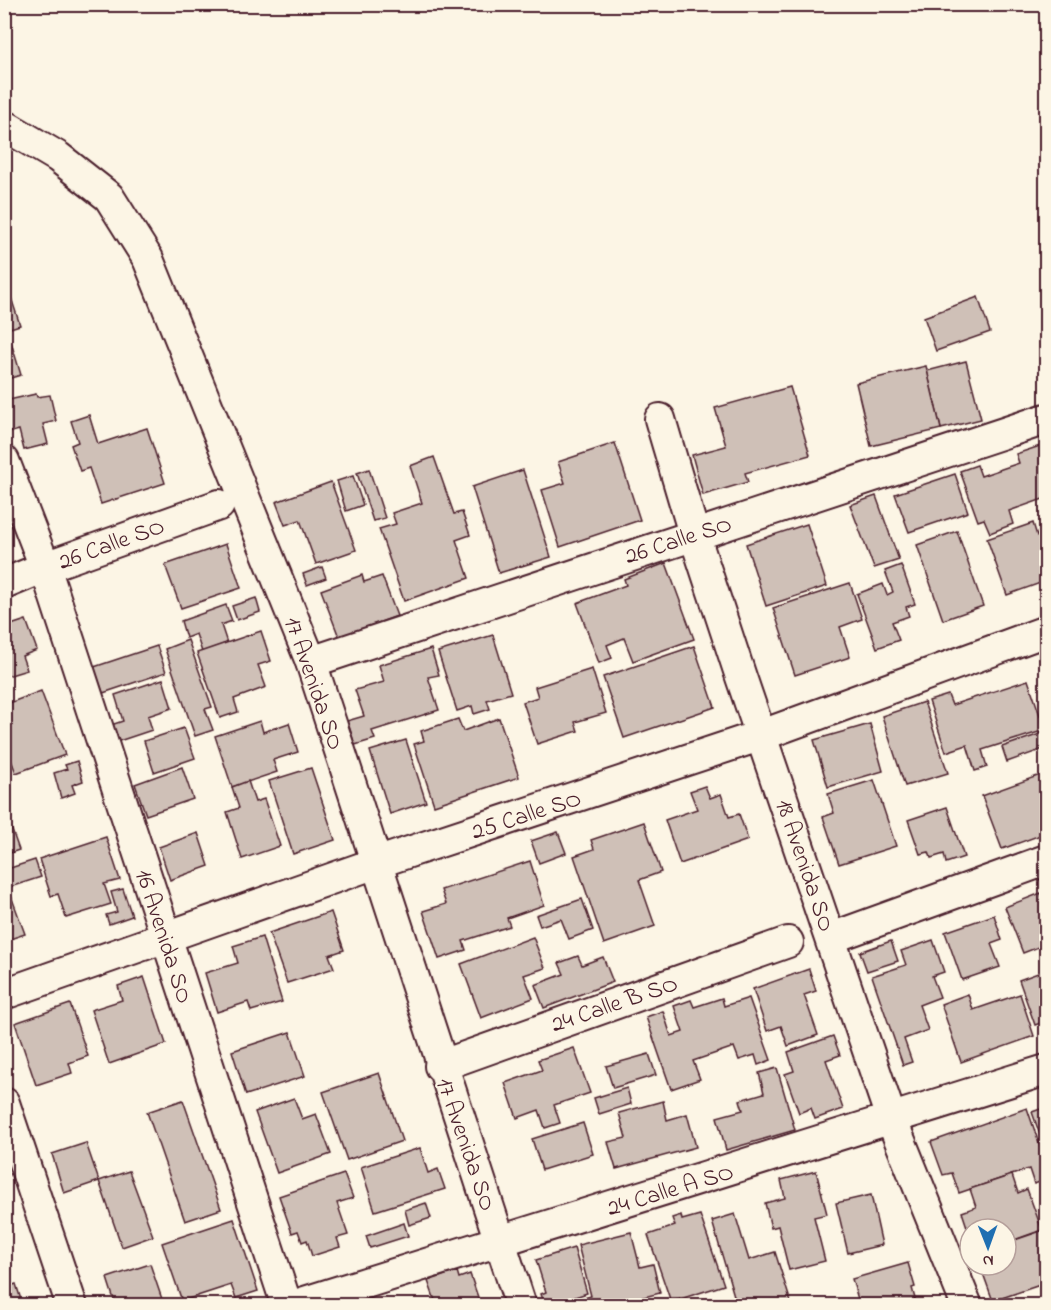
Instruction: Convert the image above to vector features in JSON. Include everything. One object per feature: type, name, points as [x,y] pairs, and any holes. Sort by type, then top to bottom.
[{"type":"street","name":"17 Avenida SO","points":[[4,125],[58,157],[109,197],[148,259],[311,662],[521,1305]]},
{"type":"street","name":"18 Avenida SO","points":[[660,419],[694,534],[892,1120],[967,1305]]},
{"type":"street","name":"26 Calle SO","points":[[311,662],[1047,419]]},
{"type":"street","name":"16 Avenida SO","points":[[4,461],[45,567],[287,1305]]},
{"type":"street","name":"26 Calle SO","points":[[4,584],[45,567],[219,505]]},
{"type":"street","name":"25 Calle SO","points":[[4,994],[376,864],[762,735],[1047,631]]},
{"type":"street","points":[[831,938],[1047,860]]},
{"type":"street","name":"24 Calle B SO","points":[[441,1065],[788,942]]},
{"type":"street","name":"24 Calle A SO","points":[[292,1305],[1047,1071]]},
{"type":"street","points":[[4,1103],[72,1305]]},
{"type":"building","points":[[4,276],[20,325],[7,329],[21,375],[4,380]]},
{"type":"building","points":[[978,297],[990,332],[936,351],[924,317]]},
{"type":"building","points":[[966,361],[981,419],[941,429],[927,371]]},
{"type":"building","points":[[926,366],[941,429],[871,446],[856,383]]},
{"type":"building","points":[[790,387],[810,455],[745,473],[748,482],[703,495],[692,455],[726,446],[715,408]]},
{"type":"building","points":[[36,394],[37,397],[50,395],[56,421],[43,424],[48,444],[24,450],[19,430],[5,434],[4,401]]},
{"type":"building","points":[[89,415],[98,444],[147,428],[165,483],[101,504],[89,468],[80,471],[71,445],[78,442],[71,421]]},
{"type":"building","points":[[615,443],[640,520],[560,547],[542,490],[565,483],[558,462]]},
{"type":"building","points":[[1046,444],[1046,498],[1009,511],[1013,524],[990,533],[984,519],[978,521],[960,471],[977,465],[981,476],[1019,463],[1016,454]]},
{"type":"building","points":[[434,457],[454,514],[462,512],[470,535],[456,540],[469,578],[404,601],[379,529],[396,524],[392,513],[422,503],[410,466]]},
{"type":"building","points":[[369,469],[385,518],[373,521],[357,473]]},
{"type":"building","points":[[523,470],[551,557],[499,573],[472,487]]},
{"type":"building","points":[[955,474],[968,512],[909,532],[895,494]]},
{"type":"building","points":[[353,476],[363,505],[346,511],[337,481]]},
{"type":"building","points":[[331,482],[356,550],[316,564],[300,520],[285,525],[276,502]]},
{"type":"building","points":[[876,496],[899,560],[874,568],[850,505]]},
{"type":"building","points":[[1033,523],[1037,536],[1046,532],[1046,581],[1007,595],[987,539]]},
{"type":"building","points":[[807,524],[827,586],[766,606],[746,544]]},
{"type":"building","points":[[957,531],[983,606],[943,620],[917,545]]},
{"type":"building","points":[[226,544],[241,588],[181,608],[165,565]]},
{"type":"building","points":[[666,563],[694,639],[633,661],[624,638],[607,645],[612,658],[599,663],[577,603],[626,585],[624,579]]},
{"type":"building","points":[[901,565],[915,604],[906,607],[909,616],[892,622],[899,640],[877,648],[857,594],[883,584],[887,595],[893,592],[885,571]]},
{"type":"building","points":[[322,567],[326,578],[307,585],[303,574]]},
{"type":"building","points":[[362,575],[364,582],[382,576],[397,616],[339,637],[321,590]]},
{"type":"building","points":[[850,583],[862,619],[840,627],[850,657],[795,675],[773,608]]},
{"type":"building","points":[[256,598],[260,612],[237,620],[232,606]]},
{"type":"building","points":[[226,605],[232,621],[221,625],[227,643],[202,652],[196,634],[186,638],[181,621]]},
{"type":"building","points":[[9,619],[11,625],[26,620],[37,650],[22,656],[27,670],[4,677],[4,620]]},
{"type":"building","points":[[261,631],[271,661],[258,665],[266,687],[234,699],[238,712],[220,718],[197,653]]},
{"type":"building","points":[[493,635],[511,693],[487,700],[490,709],[474,714],[472,706],[457,711],[438,652]]},
{"type":"building","points":[[188,640],[212,707],[205,709],[213,730],[195,736],[165,649]]},
{"type":"building","points":[[157,646],[166,672],[103,693],[94,667]]},
{"type":"building","points":[[694,646],[715,707],[624,738],[603,677]]},
{"type":"building","points":[[431,649],[439,675],[428,677],[439,710],[372,731],[375,739],[355,745],[347,721],[364,716],[355,690],[384,682],[379,665]]},
{"type":"building","points":[[592,669],[606,713],[575,722],[578,731],[537,744],[523,702],[538,697],[535,687]]},
{"type":"building","points":[[163,679],[172,708],[148,716],[152,730],[116,742],[111,725],[123,721],[115,695]]},
{"type":"building","points":[[1028,680],[1045,730],[982,750],[987,767],[975,771],[967,745],[946,752],[929,701],[948,695],[952,705]]},
{"type":"building","points":[[41,691],[65,755],[16,773],[4,741],[4,705]]},
{"type":"building","points":[[924,702],[948,773],[905,786],[882,716]]},
{"type":"building","points":[[499,718],[519,777],[434,805],[414,744],[424,741],[421,731],[458,719],[463,731]]},
{"type":"building","points":[[260,721],[263,732],[289,723],[298,752],[273,760],[277,772],[232,787],[215,736]]},
{"type":"building","points":[[870,724],[883,771],[828,787],[814,740]]},
{"type":"building","points":[[184,728],[195,758],[154,772],[144,741]]},
{"type":"building","points":[[1046,732],[1046,748],[1007,762],[1002,747]]},
{"type":"building","points":[[406,740],[426,802],[390,814],[370,751]]},
{"type":"building","points":[[77,761],[83,781],[72,785],[75,793],[61,798],[54,773],[67,769],[65,765]]},
{"type":"building","points":[[182,767],[193,799],[146,815],[135,784]]},
{"type":"building","points":[[311,768],[335,840],[293,854],[269,781]]},
{"type":"building","points":[[1046,773],[1046,833],[1002,849],[982,796]]},
{"type":"building","points":[[874,780],[896,846],[839,864],[823,817],[834,813],[828,794]]},
{"type":"building","points":[[248,781],[255,802],[264,799],[280,846],[242,859],[227,812],[239,808],[232,787]]},
{"type":"building","points":[[705,786],[710,798],[721,794],[729,817],[739,814],[748,840],[680,864],[665,820],[697,809],[690,791]]},
{"type":"building","points":[[947,807],[964,857],[946,863],[944,854],[931,858],[929,852],[920,854],[908,820]]},
{"type":"building","points":[[4,808],[19,850],[4,855]]},
{"type":"building","points":[[644,822],[661,872],[639,880],[655,926],[604,944],[574,856],[594,849],[591,840]]},
{"type":"building","points":[[558,832],[566,853],[539,863],[531,841]]},
{"type":"building","points":[[198,833],[209,866],[170,880],[159,847]]},
{"type":"building","points":[[106,837],[120,880],[104,884],[111,904],[66,918],[58,894],[51,896],[39,859]]},
{"type":"building","points":[[35,860],[41,877],[4,889],[4,870]]},
{"type":"building","points":[[530,861],[544,905],[507,918],[510,926],[463,941],[466,950],[439,959],[423,911],[446,904],[441,890]]},
{"type":"building","points":[[123,889],[132,916],[109,924],[106,915],[117,912],[111,892]]},
{"type":"building","points":[[10,893],[25,934],[4,941],[4,895]]},
{"type":"building","points":[[1041,893],[1046,907],[1046,944],[1023,953],[1005,907]]},
{"type":"building","points":[[582,899],[593,930],[569,939],[561,919],[540,926],[536,915]]},
{"type":"building","points":[[331,912],[344,950],[329,955],[334,968],[287,983],[269,933]]},
{"type":"building","points":[[994,915],[1002,940],[991,944],[1000,967],[962,980],[945,932]]},
{"type":"building","points":[[262,937],[282,1002],[251,1011],[248,1002],[217,1012],[205,973],[238,963],[233,946]]},
{"type":"building","points":[[533,937],[545,968],[524,975],[533,998],[481,1018],[461,964]]},
{"type":"building","points":[[933,940],[944,972],[932,976],[940,997],[919,1005],[928,1030],[904,1039],[912,1062],[903,1065],[872,976],[906,965],[901,951]]},
{"type":"building","points":[[891,941],[898,961],[867,971],[860,952]]},
{"type":"building","points":[[578,956],[582,965],[603,957],[613,982],[544,1008],[535,985],[564,974],[559,963]]},
{"type":"building","points":[[809,969],[816,991],[804,995],[818,1035],[788,1046],[781,1026],[767,1031],[753,989]]},
{"type":"building","points":[[1046,970],[1046,1021],[1035,1025],[1019,980]]},
{"type":"building","points":[[144,977],[166,1044],[109,1064],[91,1010],[122,1000],[118,986]]},
{"type":"building","points":[[968,994],[973,1010],[1020,994],[1034,1036],[961,1062],[941,1004]]},
{"type":"building","points":[[722,998],[724,1006],[749,998],[771,1060],[758,1065],[755,1055],[739,1060],[734,1047],[693,1061],[700,1079],[671,1089],[646,1017],[663,1011],[671,1036],[683,1032],[674,1006],[691,1000],[694,1007]]},
{"type":"building","points":[[70,1004],[88,1056],[69,1063],[72,1073],[36,1085],[15,1023]]},
{"type":"building","points":[[290,1032],[305,1076],[246,1095],[232,1051]]},
{"type":"building","points":[[833,1036],[840,1055],[826,1060],[843,1109],[815,1119],[811,1108],[799,1113],[785,1074],[794,1071],[788,1052]]},
{"type":"building","points":[[574,1048],[590,1093],[554,1105],[560,1123],[545,1128],[539,1110],[517,1118],[505,1083],[542,1070],[538,1060]]},
{"type":"building","points":[[649,1054],[656,1075],[613,1088],[606,1066]]},
{"type":"building","points":[[777,1068],[795,1130],[726,1150],[717,1117],[743,1110],[740,1100],[764,1093],[759,1073]]},
{"type":"building","points":[[379,1073],[402,1141],[347,1160],[323,1092]]},
{"type":"building","points":[[627,1088],[631,1104],[599,1114],[594,1098]]},
{"type":"building","points":[[294,1098],[302,1119],[316,1114],[331,1154],[277,1173],[255,1112]]},
{"type":"building","points":[[183,1100],[221,1209],[185,1221],[147,1112]]},
{"type":"building","points":[[663,1101],[667,1120],[687,1114],[696,1147],[616,1169],[608,1142],[626,1138],[619,1113]]},
{"type":"building","points":[[1046,1107],[1046,1152],[1032,1112]]},
{"type":"building","points":[[1027,1108],[1046,1164],[1046,1180],[1034,1184],[1029,1169],[959,1193],[952,1173],[943,1175],[931,1142]]},
{"type":"building","points":[[583,1123],[593,1154],[542,1170],[532,1139]]},
{"type":"building","points":[[86,1143],[99,1181],[64,1193],[52,1154]]},
{"type":"building","points":[[420,1148],[428,1173],[438,1169],[445,1189],[375,1211],[361,1167]]},
{"type":"building","points":[[129,1171],[153,1236],[122,1247],[99,1181]]},
{"type":"building","points":[[816,1171],[827,1214],[814,1217],[825,1261],[789,1270],[778,1226],[771,1228],[765,1203],[785,1198],[781,1180]]},
{"type":"building","points":[[344,1174],[353,1198],[337,1203],[348,1235],[337,1238],[340,1247],[312,1256],[307,1240],[302,1242],[298,1231],[292,1233],[279,1196]]},
{"type":"building","points":[[1012,1175],[1018,1193],[1027,1189],[1042,1230],[1018,1239],[1018,1217],[964,1217],[962,1212],[976,1207],[970,1189]]},
{"type":"building","points":[[871,1195],[882,1245],[848,1253],[836,1203]]},
{"type":"building","points":[[426,1203],[431,1218],[409,1225],[405,1210]]},
{"type":"building","points":[[735,1214],[749,1260],[775,1252],[792,1306],[737,1306],[712,1221]]},
{"type":"building","points":[[681,1215],[682,1220],[700,1215],[724,1285],[671,1302],[648,1235],[675,1226],[672,1218]]},
{"type":"building","points":[[234,1219],[258,1291],[236,1298],[231,1285],[182,1301],[162,1243]]},
{"type":"building","points":[[404,1223],[408,1236],[370,1248],[366,1236]]},
{"type":"building","points":[[1044,1230],[1046,1288],[1043,1284],[993,1301],[984,1277],[1018,1277],[1018,1239]]},
{"type":"building","points":[[631,1232],[640,1267],[653,1264],[660,1293],[624,1302],[625,1306],[581,1306],[580,1299],[591,1296],[578,1245]]},
{"type":"building","points":[[574,1248],[587,1293],[575,1297],[578,1306],[545,1306],[541,1294],[546,1292],[536,1260]]},
{"type":"building","points":[[908,1263],[915,1287],[912,1288],[917,1306],[873,1306],[872,1302],[860,1306],[852,1279]]},
{"type":"building","points":[[150,1264],[164,1305],[116,1306],[107,1278]]},
{"type":"building","points":[[457,1271],[459,1278],[470,1274],[481,1306],[437,1306],[428,1281]]},
{"type":"building","points":[[16,1284],[22,1303],[37,1299],[40,1306],[4,1306],[4,1288]]}]
